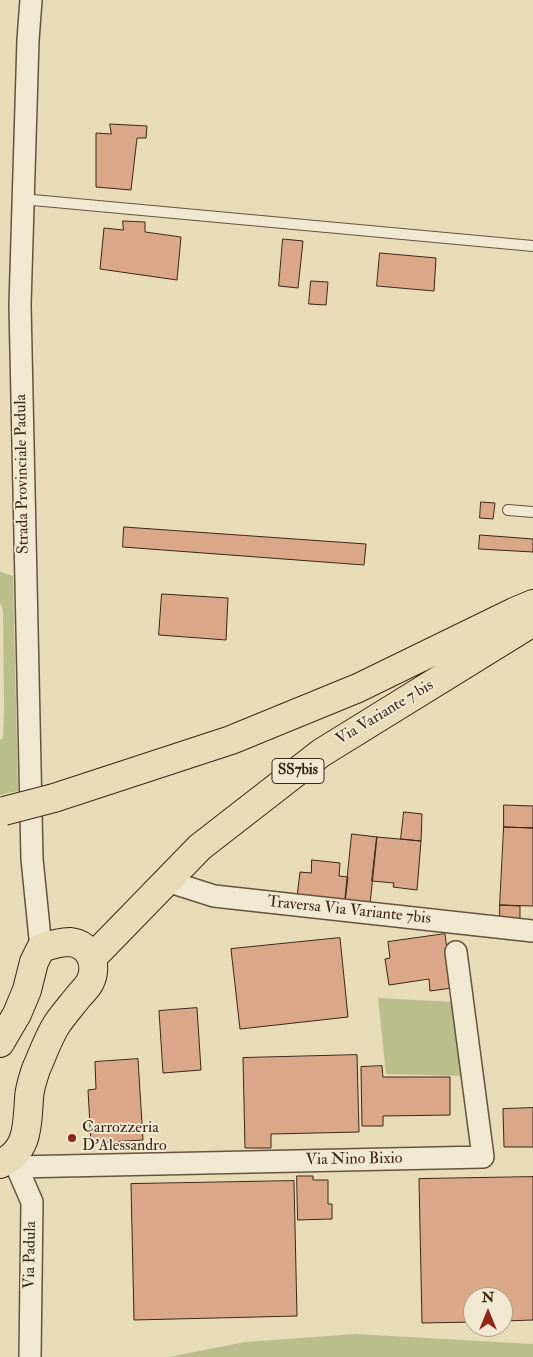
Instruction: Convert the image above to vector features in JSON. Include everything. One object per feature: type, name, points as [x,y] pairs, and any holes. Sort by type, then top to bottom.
[{"type":"main road","points":[[2,811],[54,798],[231,740],[358,688],[533,604]]},
{"type":"main road","name":"Via Variante 7 bis","points":[[92,958],[200,847],[321,753],[533,622]]},
{"type":"main road","points":[[0,1043],[17,1014],[27,990],[34,962],[41,948],[73,942],[83,946],[92,958],[93,976],[89,985],[56,1026],[35,1072],[29,1097],[25,1137],[10,1162]]},
{"type":"street","name":"Strada Provinciale Padula","points":[[31,0],[22,199],[20,315],[32,849],[41,948]]},
{"type":"street","name":"Traversa Via Variante 7bis","points":[[167,881],[214,896],[533,931]]},
{"type":"street","name":"Via Nino Bixio","points":[[10,1162],[483,1157],[456,952]]},
{"type":"street","name":"Via Padula","points":[[10,1162],[32,1202],[30,1357]]},
{"type":"lane","points":[[22,199],[533,246]]},
{"type":"lane","points":[[508,510],[533,512]]},
{"type":"green space","points":[[0,572],[13,576],[18,791],[0,795],[0,740],[3,738],[4,711],[3,611],[0,602]]},
{"type":"green space","points":[[378,998],[454,1002],[464,1076],[386,1074]]},
{"type":"green space","points":[[355,1334],[533,1344],[533,1357],[169,1357],[245,1342]]},
{"type":"building","points":[[110,124],[147,126],[146,138],[137,138],[131,190],[96,187],[96,133],[111,134]]},
{"type":"building","points":[[123,221],[145,222],[145,232],[181,237],[177,280],[100,269],[104,228],[123,230]]},
{"type":"building","points":[[283,239],[303,241],[298,288],[279,286]]},
{"type":"building","points":[[380,253],[436,258],[434,291],[377,286]]},
{"type":"building","points":[[311,281],[328,282],[326,305],[309,304]]},
{"type":"building","points":[[481,502],[495,503],[493,519],[480,518]]},
{"type":"building","points":[[124,527],[366,544],[364,565],[123,547]]},
{"type":"building","points":[[480,535],[533,539],[533,552],[479,549]]},
{"type":"building","points":[[162,594],[228,598],[226,640],[159,635]]},
{"type":"building","points":[[504,805],[533,806],[533,828],[504,827]]},
{"type":"building","points":[[404,812],[422,814],[421,841],[401,839]]},
{"type":"building","points":[[504,827],[533,828],[533,906],[500,905]]},
{"type":"building","points":[[352,834],[377,837],[370,904],[345,902]]},
{"type":"building","points":[[377,837],[421,841],[417,890],[393,887],[394,883],[372,881]]},
{"type":"building","points":[[312,860],[340,863],[339,876],[348,877],[345,902],[297,897],[300,872],[311,873]]},
{"type":"building","points":[[500,905],[520,906],[520,921],[500,920]]},
{"type":"building","points":[[445,934],[452,988],[430,991],[429,979],[389,985],[385,959],[390,958],[388,942]]},
{"type":"building","points":[[340,938],[348,1017],[240,1029],[231,949]]},
{"type":"building","points":[[197,1008],[201,1070],[163,1073],[159,1011]]},
{"type":"building","points":[[357,1055],[359,1132],[271,1134],[271,1148],[245,1148],[243,1058]]},
{"type":"building","points":[[138,1059],[143,1140],[91,1143],[88,1090],[96,1089],[95,1062]]},
{"type":"building","points":[[382,1066],[383,1077],[450,1077],[450,1115],[383,1116],[383,1126],[362,1126],[361,1067]]},
{"type":"building","points":[[533,1108],[533,1147],[504,1147],[503,1109]]},
{"type":"building","points":[[297,1176],[313,1176],[313,1180],[328,1180],[328,1204],[332,1204],[332,1219],[298,1220]]},
{"type":"building","points":[[533,1177],[533,1320],[513,1321],[513,1287],[463,1287],[463,1322],[422,1323],[419,1179]]},
{"type":"building","points":[[294,1181],[297,1316],[134,1320],[131,1184]]},
{"type":"place","name":"Carrozzeria D'Alessandro","points":[[72,1138]]}]
